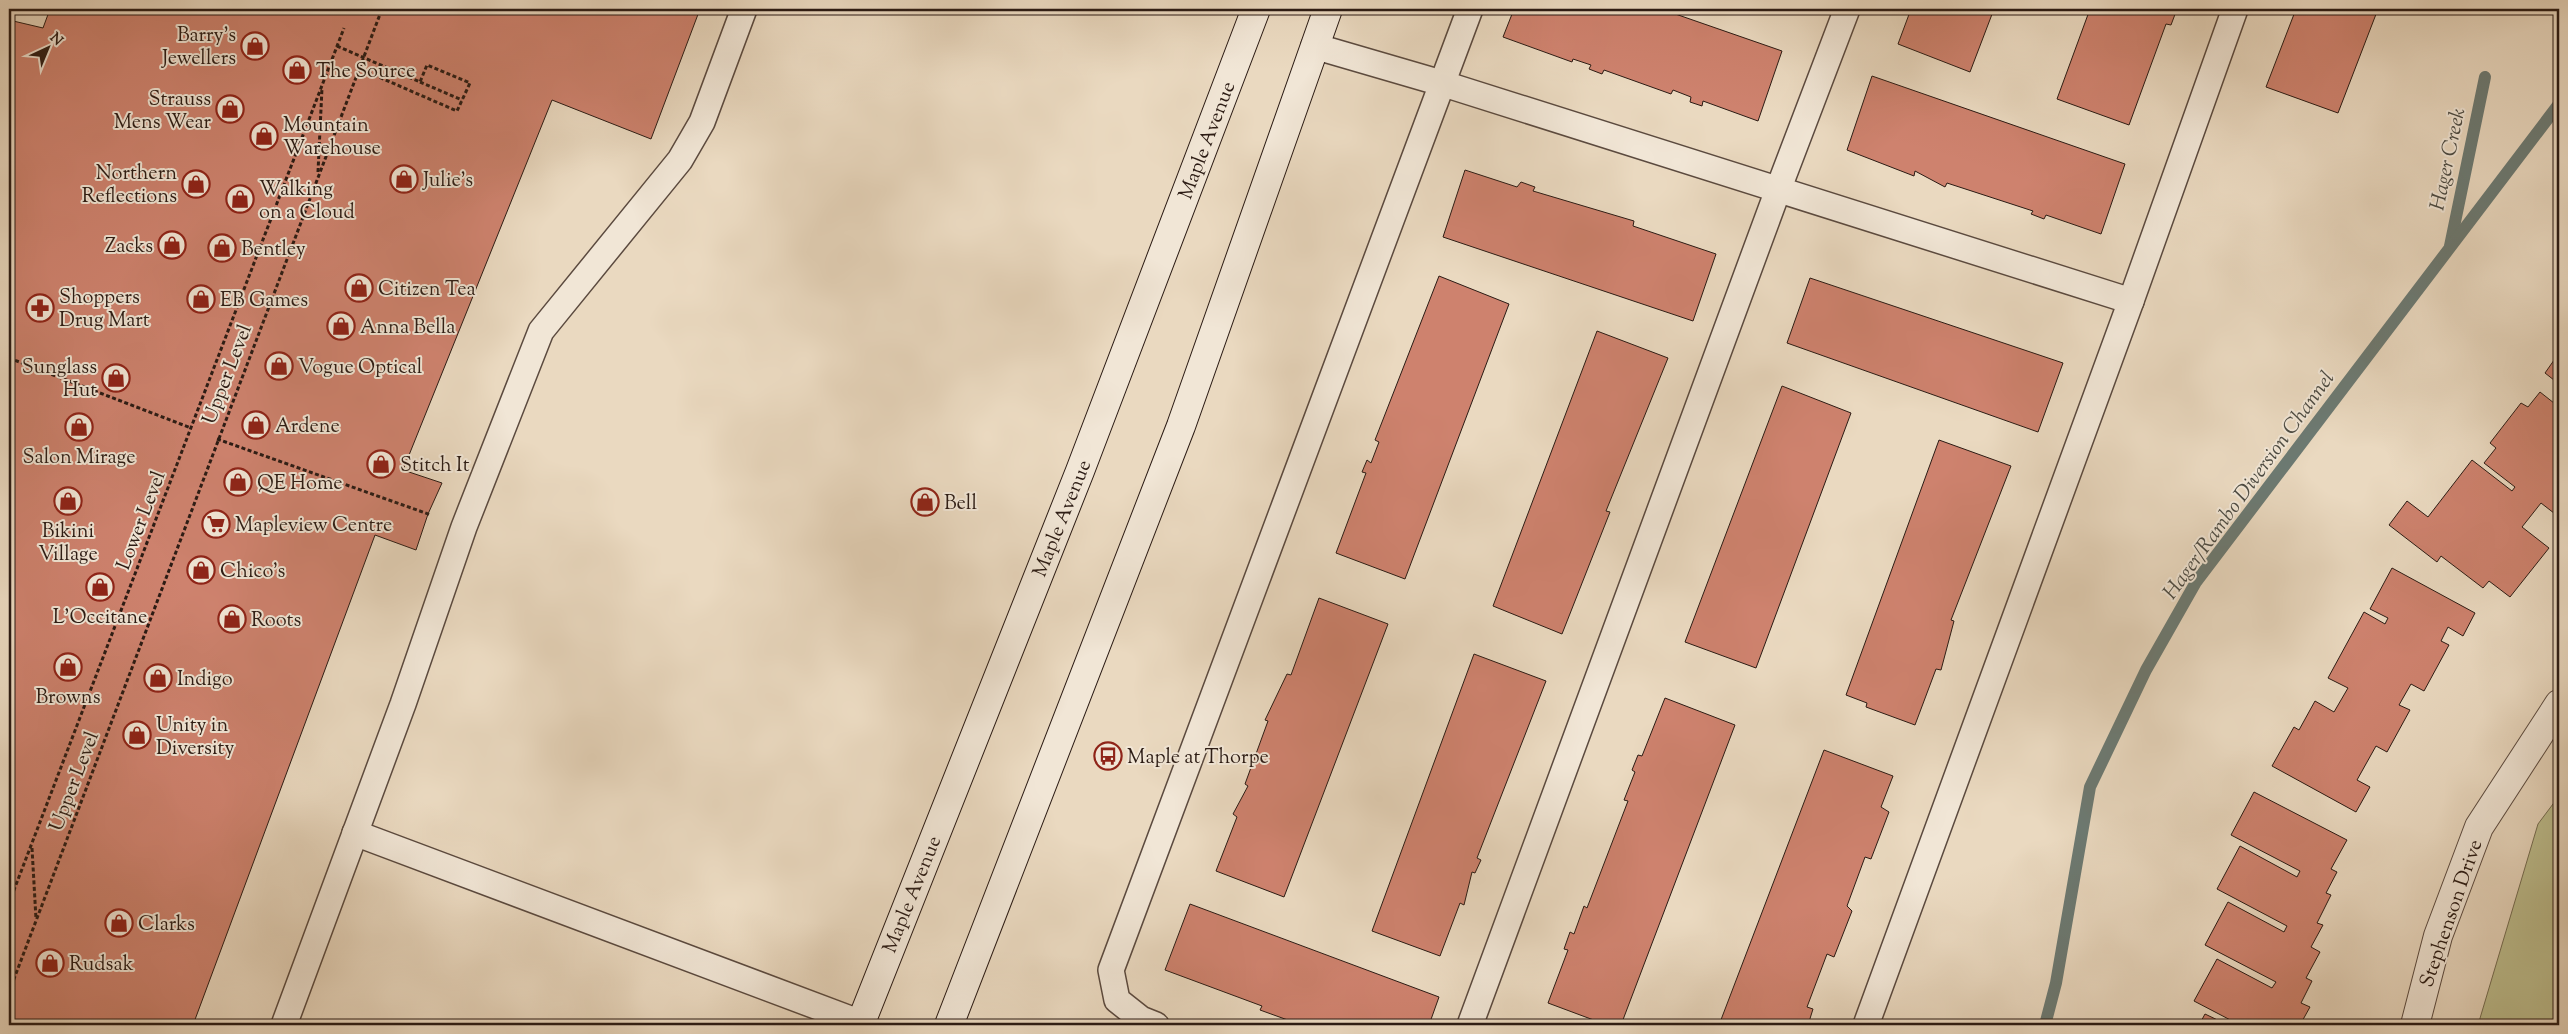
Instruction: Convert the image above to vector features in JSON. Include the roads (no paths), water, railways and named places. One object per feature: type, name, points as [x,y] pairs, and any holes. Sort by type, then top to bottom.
[{"type":"main road","name":"Maple Avenue","points":[[862,1024],[1080,471],[1256,9]]},
{"type":"main road","points":[[949,1025],[1181,426],[1328,9]]},
{"type":"main road","name":"Stephenson Drive","points":[[2415,1025],[2438,936],[2479,828],[2559,704]]},
{"type":"lane","points":[[284,1025],[355,833],[464,527],[541,332],[680,160],[702,122],[744,9]]},
{"type":"lane","points":[[1156,1025],[1141,1019],[1117,1000],[1111,970],[1470,9]]},
{"type":"lane","points":[[1470,1025],[1778,190],[1847,9]]},
{"type":"lane","points":[[1866,1025],[2132,301],[2235,9]]},
{"type":"lane","points":[[1314,46],[1441,83],[2132,301]]},
{"type":"lane","points":[[355,833],[862,1024]]},
{"type":"waterway","name":"Hager Creek","points":[[2450,246],[2485,77]]},
{"type":"waterway","name":"Hager/Rambo Diversion Channel","points":[[2045,1025],[2056,983],[2090,787],[2146,670],[2196,582],[2559,104]]},
{"type":"place","name":"Barry's Jewellers","points":[[255,46]]},
{"type":"place","name":"The Source","points":[[297,70]]},
{"type":"place","name":"Strauss Mens Wear","points":[[230,109]]},
{"type":"place","name":"Mountain Warehouse","points":[[264,136]]},
{"type":"place","name":"Julie's","points":[[404,179]]},
{"type":"place","name":"Northern Reflections","points":[[196,184]]},
{"type":"place","name":"Walking on a Cloud","points":[[240,199]]},
{"type":"place","name":"Zacks","points":[[172,245]]},
{"type":"place","name":"Bentley","points":[[222,248]]},
{"type":"place","name":"Citizen Tea","points":[[359,288]]},
{"type":"place","name":"EB Games","points":[[201,299]]},
{"type":"place","name":"Shoppers Drug Mart","points":[[40,308]]},
{"type":"place","name":"Anna Bella","points":[[341,326]]},
{"type":"place","name":"Vogue Optical","points":[[279,366]]},
{"type":"place","name":"Sunglass Hut","points":[[116,378]]},
{"type":"place","name":"Ardene","points":[[256,425]]},
{"type":"place","name":"Salon Mirage","points":[[79,427]]},
{"type":"place","name":"Stitch It","points":[[381,464]]},
{"type":"place","name":"QE Home","points":[[238,482]]},
{"type":"place","name":"Bikini Village","points":[[68,501]]},
{"type":"place","name":"Bell","points":[[925,502]]},
{"type":"place","name":"Mapleview Centre","points":[[216,524]]},
{"type":"place","name":"Chico's","points":[[201,570]]},
{"type":"place","name":"L'Occitane","points":[[100,587]]},
{"type":"place","name":"Roots","points":[[232,619]]},
{"type":"place","name":"Browns","points":[[68,667]]},
{"type":"place","name":"Indigo","points":[[158,678]]},
{"type":"place","name":"Unity in Diversity","points":[[137,735]]},
{"type":"place","name":"Maple at Thorpe","points":[[1108,756]]},
{"type":"place","name":"Clarks","points":[[119,923]]},
{"type":"place","name":"Rudsak","points":[[50,963]]}]
